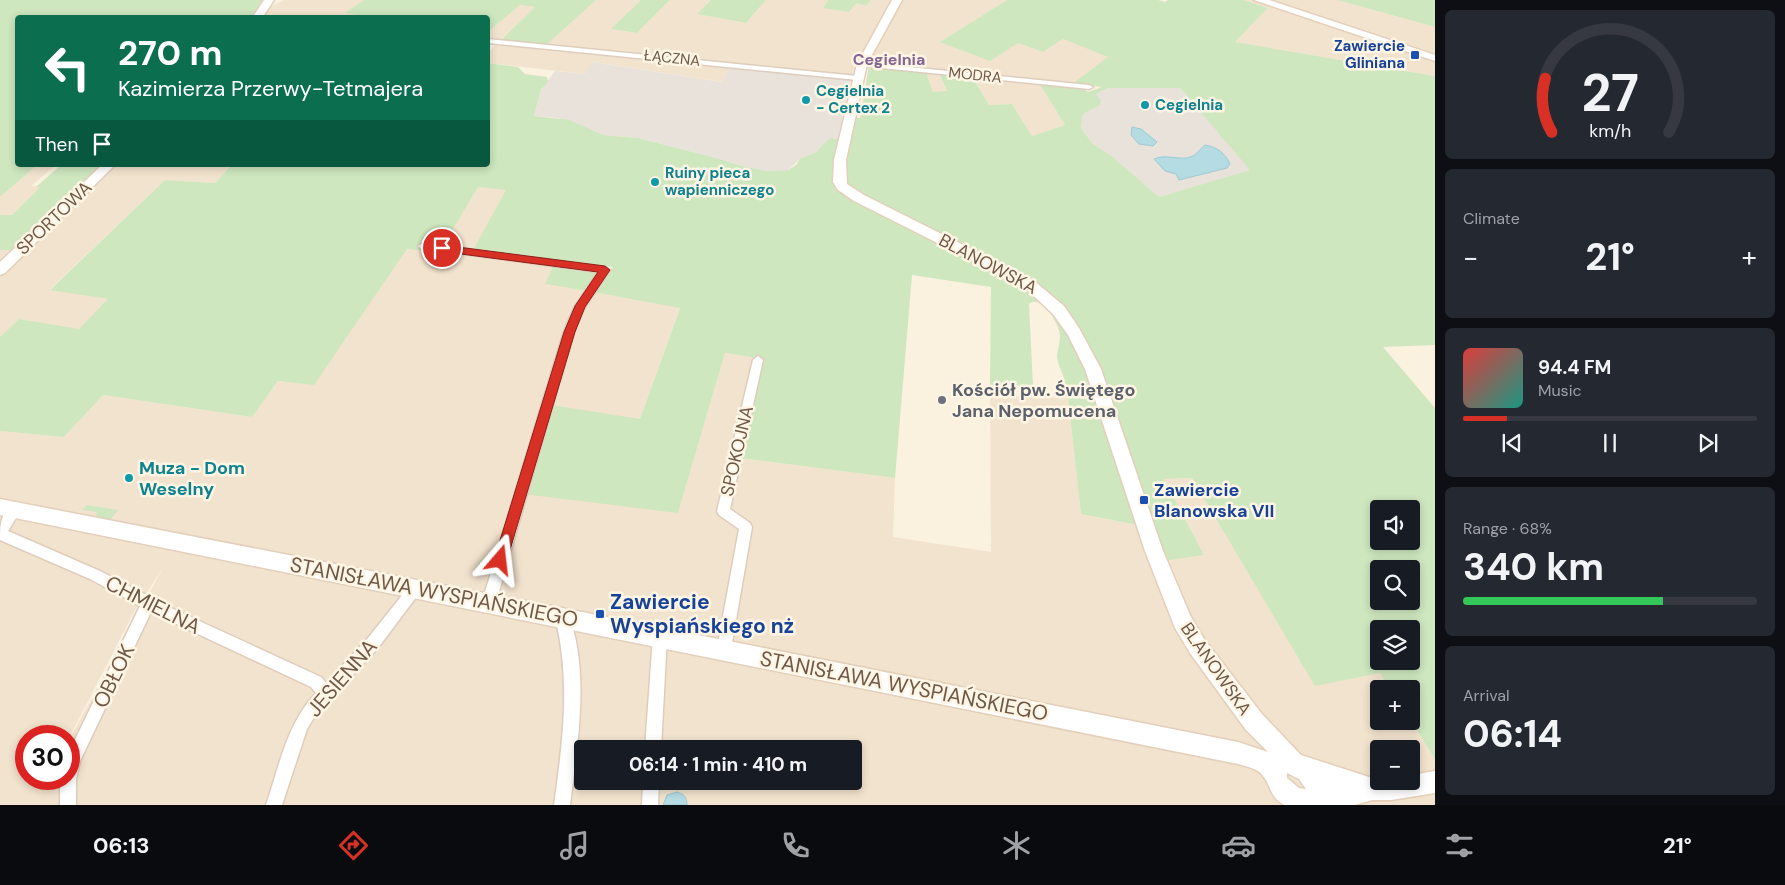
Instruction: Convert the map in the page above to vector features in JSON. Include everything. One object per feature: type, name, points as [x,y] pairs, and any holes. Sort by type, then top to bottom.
[{"type":"street","points":[[259,15],[269,0]]},
{"type":"street","name":"BLANOWSKA","points":[[897,0],[862,64],[857,78],[840,160],[838,175],[842,187],[859,198],[1028,282],[1046,296],[1066,319],[1093,369],[1151,543],[1182,621],[1197,646],[1254,722],[1282,765]]},
{"type":"street","points":[[1260,0],[1435,58]]},
{"type":"street","name":"ŁĄCZNA","points":[[490,41],[857,78]]},
{"type":"street","name":"MODRA","points":[[862,64],[1089,87]]},
{"type":"street","name":"SPORTOWA","points":[[0,270],[107,167]]},
{"type":"street","points":[[423,246],[605,270],[580,306],[569,332],[489,602]]},
{"type":"street","name":"SPOKOJNA","points":[[724,649],[746,527],[723,510],[758,360]]},
{"type":"street","name":"STANISŁAWA WYSPIAŃSKIEGO","points":[[7,508],[660,636],[1238,753],[1370,787]]},
{"type":"street","name":"CHMIELNA","points":[[7,508],[1,530],[3,535],[94,575],[149,602],[166,613],[316,682],[325,694]]},
{"type":"street","name":"JESIENNA","points":[[274,805],[301,726],[325,694],[373,643],[416,588]]},
{"type":"street","name":"OBŁOK","points":[[80,747],[149,602]]},
{"type":"street","points":[[562,617],[571,650],[573,693],[562,805]]},
{"type":"street","points":[[654,740],[660,636]]},
{"type":"street","name":"BLANOWSKA","points":[[1254,722],[1260,744],[1282,765]]},
{"type":"street","points":[[1315,798],[1316,785],[1282,765],[1277,783],[1282,800],[1303,803],[1310,802],[1315,798],[1354,794],[1370,789]]},
{"type":"street","points":[[1420,784],[1435,782]]},
{"type":"street","name":"OBŁOK","points":[[68,805],[69,790]]},
{"type":"street","points":[[650,805],[651,790]]},
{"type":"shaded area","points":[[284,0],[364,0],[346,13],[363,15],[263,15],[267,9]]},
{"type":"shaded area","points":[[596,0],[641,0],[612,29],[637,33],[670,0],[711,0],[698,14],[746,23],[766,0],[828,0],[823,7],[856,3],[866,6],[871,0],[1007,0],[940,42],[1018,43],[1043,52],[1063,39],[1109,57],[1072,84],[1039,83],[1065,125],[1032,136],[1012,104],[989,105],[971,74],[855,65],[852,76],[731,65],[723,82],[593,62],[585,74],[490,63],[490,51],[495,45],[490,44],[490,30],[520,5],[536,7],[498,42],[542,47]]},
{"type":"shaded area","points":[[1244,0],[1337,0],[1435,27],[1435,76],[1234,42],[1268,8]]},
{"type":"shaded area","points":[[592,62],[722,82],[731,65],[851,80],[838,139],[834,138],[815,153],[801,158],[788,170],[767,171],[638,138],[603,135],[558,118],[534,116],[541,89],[555,71],[585,74]]},
{"type":"shaded area","points":[[926,72],[939,73],[947,92],[933,92]]},
{"type":"shaded area","points":[[1108,88],[1180,88],[1251,170],[1159,197],[1113,157],[1092,143],[1081,128],[1083,114],[1100,105],[1095,94]]},
{"type":"shaded area","points":[[35,167],[54,167],[31,186],[40,187],[12,215],[0,215],[0,197]]},
{"type":"shaded area","points":[[114,167],[230,167],[215,183],[165,180],[50,289],[109,299],[79,330],[19,319],[0,337],[0,250],[26,250]]},
{"type":"shaded area","points":[[478,187],[507,189],[470,256],[553,267],[546,284],[680,307],[640,419],[678,513],[725,353],[754,357],[732,457],[895,478],[893,537],[991,552],[990,395],[1068,398],[1081,514],[1138,525],[1204,555],[1164,479],[1192,478],[1251,574],[1370,665],[1370,670],[1376,670],[1380,673],[1384,680],[1370,680],[1370,730],[1417,730],[1435,759],[1435,805],[0,805],[0,431],[64,437],[103,395],[252,417],[278,381],[314,384],[407,249],[439,253]],"holes":[[[164,566],[77,725],[80,725],[80,790],[15,790],[15,725],[76,725],[133,614]]]},
{"type":"green space","points":[[0,0],[263,0],[253,15],[15,15],[15,167],[35,167],[0,197]]},
{"type":"green space","points":[[364,0],[596,0],[546,45],[500,41],[535,7],[520,5],[490,30],[490,15],[359,15],[345,13]]},
{"type":"green space","points":[[641,0],[670,0],[637,33],[611,29]]},
{"type":"green space","points":[[711,0],[766,0],[746,23],[697,14]]},
{"type":"green space","points":[[828,0],[871,0],[866,6],[856,3],[849,12],[823,8]]},
{"type":"green space","points":[[1007,0],[1158,0],[1165,2],[1168,0],[1244,0],[1268,8],[1235,42],[1435,76],[1435,345],[1383,347],[1435,408],[1435,759],[1417,730],[1420,730],[1420,680],[1384,680],[1380,673],[1315,686],[1192,478],[1164,479],[1204,555],[1163,561],[1095,356],[1074,321],[1056,301],[1023,275],[865,196],[847,183],[846,159],[849,142],[854,118],[860,118],[869,66],[926,72],[933,92],[947,91],[939,73],[972,76],[989,105],[1012,104],[1032,136],[1065,125],[1039,83],[1079,87],[1088,92],[1102,87],[1072,84],[1108,57],[1063,39],[1043,52],[1018,43],[990,61],[940,42]],"holes":[[[1108,88],[1180,88],[1250,170],[1159,197],[1113,157],[1092,143],[1081,128],[1083,114],[1100,105],[1101,101],[1096,94]]]},
{"type":"green space","points":[[1337,0],[1435,0],[1435,27]]},
{"type":"green space","points":[[490,63],[518,67],[525,74],[547,77],[548,82],[541,89],[534,116],[570,120],[603,135],[638,138],[738,165],[767,171],[788,170],[796,165],[801,158],[815,153],[830,138],[838,139],[834,179],[1033,290],[1064,324],[1092,384],[1085,387],[1065,387],[1057,357],[1060,337],[1059,330],[1055,320],[1043,305],[1034,302],[1029,304],[1033,386],[990,385],[991,287],[912,275],[895,478],[740,458],[763,359],[725,353],[678,513],[523,494],[551,405],[640,419],[680,308],[593,292],[613,267],[473,250],[506,190],[478,187],[439,253],[407,249],[314,385],[278,381],[252,417],[103,395],[64,437],[0,431],[0,337],[19,319],[79,329],[108,299],[50,290],[165,180],[215,183],[230,167],[490,167]]},
{"type":"green space","points":[[59,167],[103,167],[17,250],[0,250],[0,215],[12,215],[40,187],[36,187]]},
{"type":"green space","points":[[553,267],[595,271],[598,273],[587,291],[545,284]]},
{"type":"green space","points":[[1068,398],[1091,399],[1097,404],[1138,525],[1081,514]]},
{"type":"green space","points":[[87,505],[118,510],[110,520],[96,518],[97,512],[82,510]]},
{"type":"water","points":[[1132,127],[1141,129],[1157,142],[1153,146],[1139,144],[1131,135]]},
{"type":"water","points":[[1205,145],[1217,149],[1226,157],[1230,164],[1227,168],[1179,180],[1176,174],[1165,171],[1154,159],[1159,157],[1188,158],[1195,155]]},
{"type":"water","points":[[677,792],[685,796],[687,805],[663,805],[667,795]]},
{"type":"place","name":"Zawiercie Gliniana","points":[[1415,55]]},
{"type":"place","name":"Cegielnia - Certex 2","points":[[806,100]]},
{"type":"place","name":"Cegielnia","points":[[1145,105]]},
{"type":"place","name":"Ruiny pieca wapienniczego","points":[[655,182]]},
{"type":"place","name":"Kościół pw. Świętego Jana Nepomucena","points":[[942,400]]},
{"type":"place","name":"Muza - Dom Weselny","points":[[129,478]]},
{"type":"place","name":"Zawiercie Blanowska VII","points":[[1144,500]]},
{"type":"place","name":"Zawiercie Wyspiańskiego nż","points":[[600,614]]},
{"type":"district","name":"Cegielnia","points":[[889,59]]},
{"type":"route","points":[[442,248],[605,270],[580,306],[569,332],[500,560]]}]
